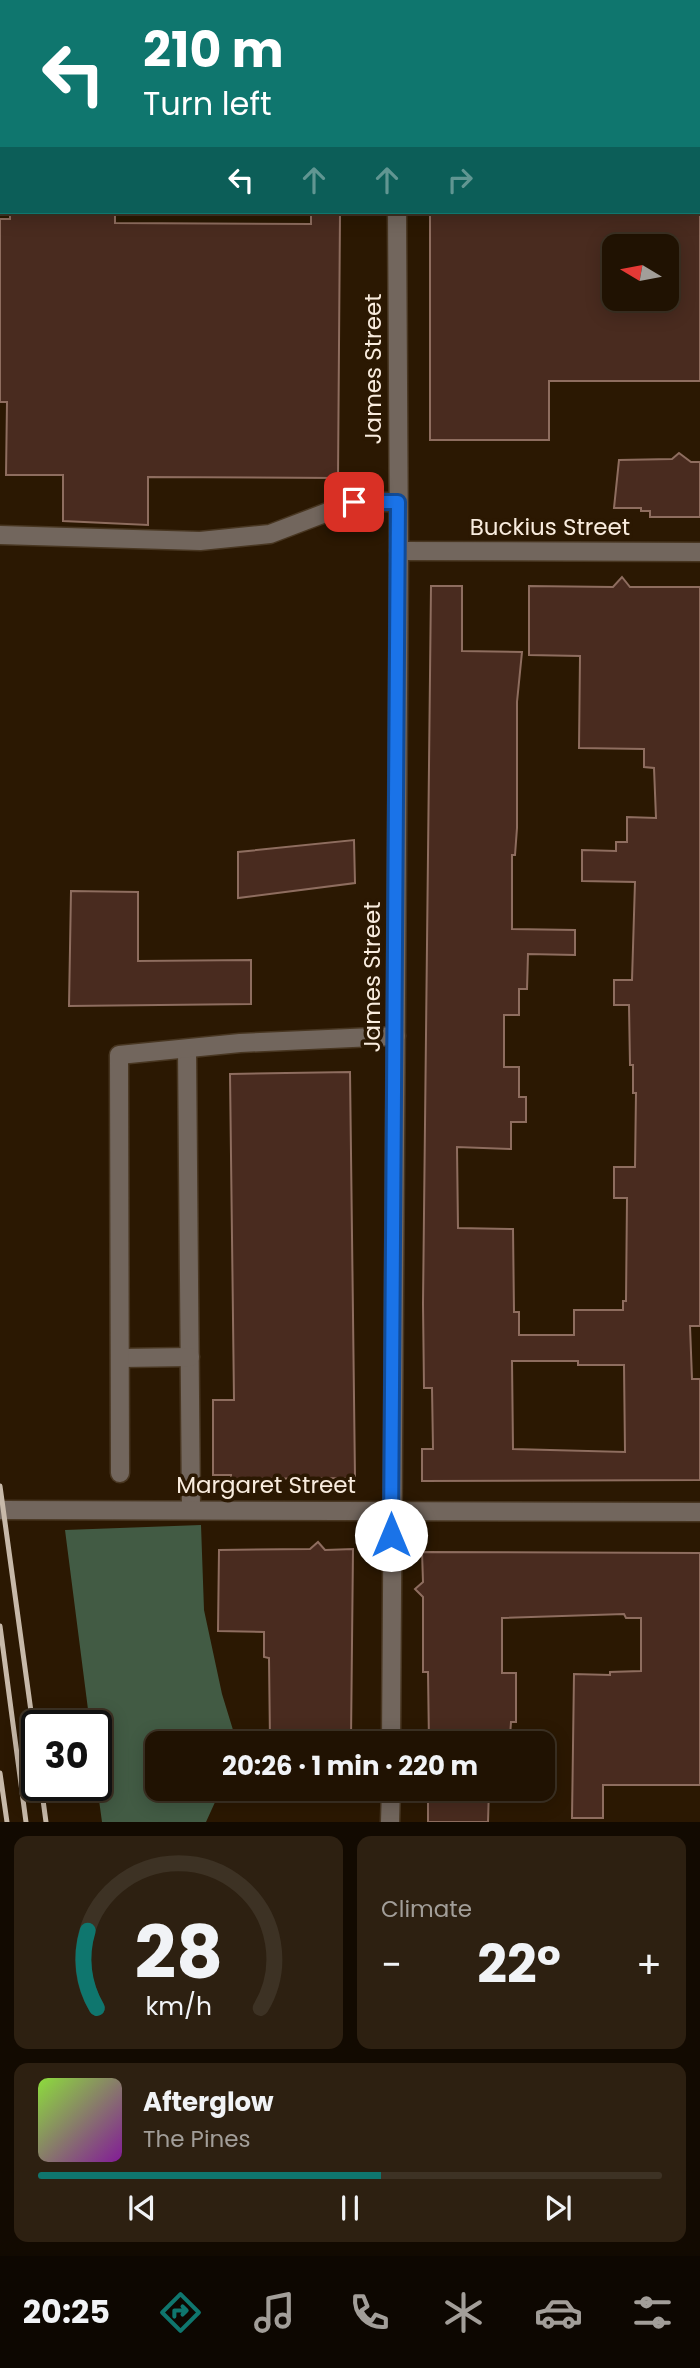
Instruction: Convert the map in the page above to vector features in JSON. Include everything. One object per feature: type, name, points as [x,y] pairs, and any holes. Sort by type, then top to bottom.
[{"type":"street","name":"James Street","points":[[391,1731],[399,551],[397,214]]},
{"type":"street","points":[[0,535],[200,541],[270,534],[354,502],[398,502]]},
{"type":"street","name":"Buckius Street","points":[[399,551],[700,552]]},
{"type":"street","points":[[120,1472],[119,1055],[253,1042],[396,1036]]},
{"type":"street","points":[[187,1050],[191,1510]]},
{"type":"street","points":[[121,1358],[190,1357]]},
{"type":"street","name":"Margaret Street","points":[[0,1510],[391,1509],[700,1512]]},
{"type":"street","points":[[390,1801],[390,1822]]},
{"type":"green space","points":[[201,1525],[204,1610],[222,1694],[233,1731],[145,1731],[145,1801],[216,1801],[206,1822],[102,1822],[99,1801],[112,1801],[112,1710],[88,1710],[65,1530]]},
{"type":"building","points":[[10,214],[115,214],[115,223],[311,224],[311,214],[340,214],[338,478],[148,477],[148,525],[63,521],[63,475],[6,475],[7,402],[0,402],[0,219],[10,219]]},
{"type":"building","points":[[430,214],[700,214],[700,381],[549,381],[549,440],[430,440]]},
{"type":"building","points":[[679,453],[691,462],[700,462],[700,517],[650,517],[650,511],[641,511],[641,508],[614,508],[619,460],[672,459]]},
{"type":"building","points":[[622,577],[630,587],[700,587],[700,1326],[690,1326],[692,1379],[700,1379],[700,1480],[422,1481],[422,1449],[433,1449],[432,1388],[424,1388],[423,1304],[431,586],[462,586],[462,651],[522,652],[517,702],[517,828],[515,855],[512,855],[512,929],[575,930],[575,955],[528,954],[527,989],[519,989],[519,1015],[504,1015],[504,1067],[519,1067],[519,1097],[526,1097],[526,1122],[511,1122],[511,1149],[457,1147],[458,1228],[513,1229],[514,1312],[519,1312],[519,1335],[574,1335],[574,1310],[623,1310],[623,1301],[626,1301],[627,1198],[614,1198],[614,1167],[635,1167],[636,1093],[633,1093],[633,1065],[630,1065],[629,1005],[614,1005],[614,980],[632,980],[635,882],[582,881],[582,850],[616,851],[616,842],[627,842],[627,817],[656,818],[654,768],[644,767],[644,749],[579,748],[580,656],[529,655],[529,586],[613,587]],"holes":[[[512,1361],[578,1361],[578,1365],[624,1365],[625,1452],[513,1449]]]},
{"type":"building","points":[[354,840],[355,883],[238,898],[238,852]]},
{"type":"building","points":[[71,891],[138,892],[138,961],[251,960],[251,1004],[69,1006]]},
{"type":"building","points":[[350,1072],[355,1478],[231,1479],[231,1475],[213,1475],[213,1400],[234,1400],[230,1074]]},
{"type":"building","points":[[318,1542],[325,1550],[353,1549],[351,1731],[270,1731],[269,1658],[264,1657],[264,1632],[218,1631],[219,1550],[310,1549]]},
{"type":"building","points":[[422,1552],[700,1553],[700,1785],[603,1785],[603,1818],[572,1818],[574,1674],[610,1675],[610,1672],[641,1671],[641,1618],[626,1618],[624,1614],[502,1618],[502,1673],[516,1673],[516,1722],[511,1722],[510,1731],[429,1731],[428,1672],[423,1672],[423,1597],[415,1589],[423,1582]]},
{"type":"building","points":[[428,1801],[489,1801],[488,1822],[428,1822]]},
{"type":"railway","points":[[0,1486],[31,1710]]},
{"type":"railway","points":[[0,1626],[26,1822]]},
{"type":"railway","points":[[0,1773],[7,1822]]},
{"type":"railway","points":[[43,1801],[46,1822]]},
{"type":"route","points":[[354,502],[398,502],[391,1535]]}]
